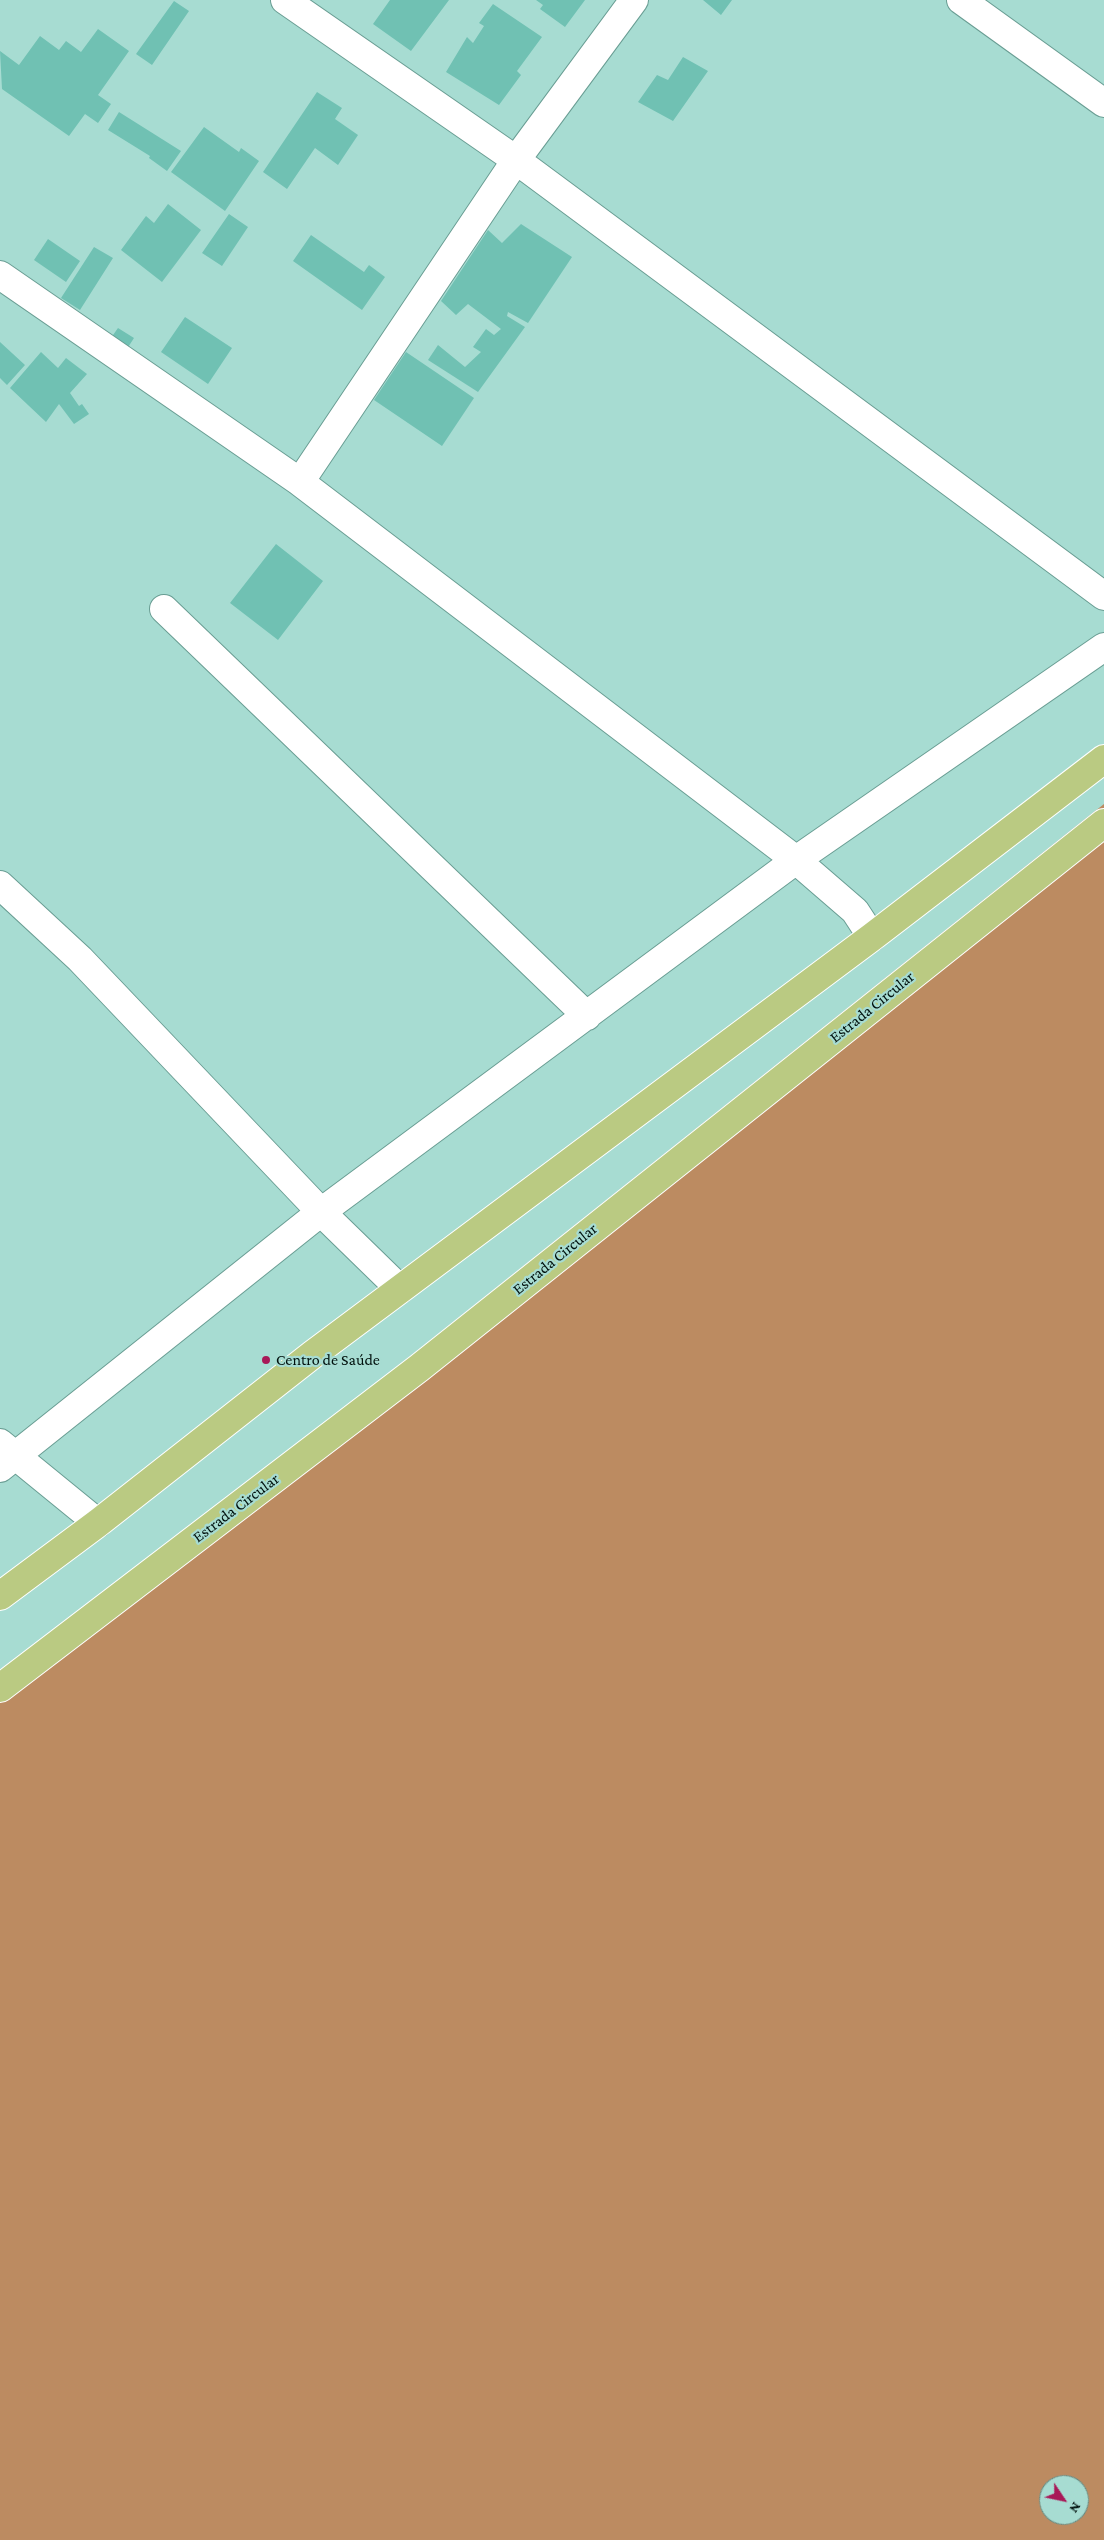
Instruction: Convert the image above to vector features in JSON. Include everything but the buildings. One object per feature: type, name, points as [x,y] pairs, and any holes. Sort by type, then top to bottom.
[{"type":"main road","points":[[0,1596],[98,1523],[400,1289],[872,937],[1104,759]]},
{"type":"main road","name":"Estrada Circular","points":[[0,1688],[426,1362],[1104,823]]},
{"type":"street","points":[[285,0],[516,160],[1104,596]]},
{"type":"street","points":[[300,482],[516,160],[634,0]]},
{"type":"street","points":[[961,0],[1104,103]]},
{"type":"street","points":[[0,275],[300,482],[796,860],[855,911],[872,937]]},
{"type":"street","points":[[164,609],[587,1016]]},
{"type":"street","points":[[98,1523],[5,1456],[321,1212],[796,860],[1104,647]]},
{"type":"street","points":[[0,885],[80,959],[321,1212],[400,1289]]},
{"type":"shaded area","points":[[1104,804],[1104,2540],[0,2540],[0,1683]]},
{"type":"place","name":"Centro de Saúde","points":[[266,1360]]}]
